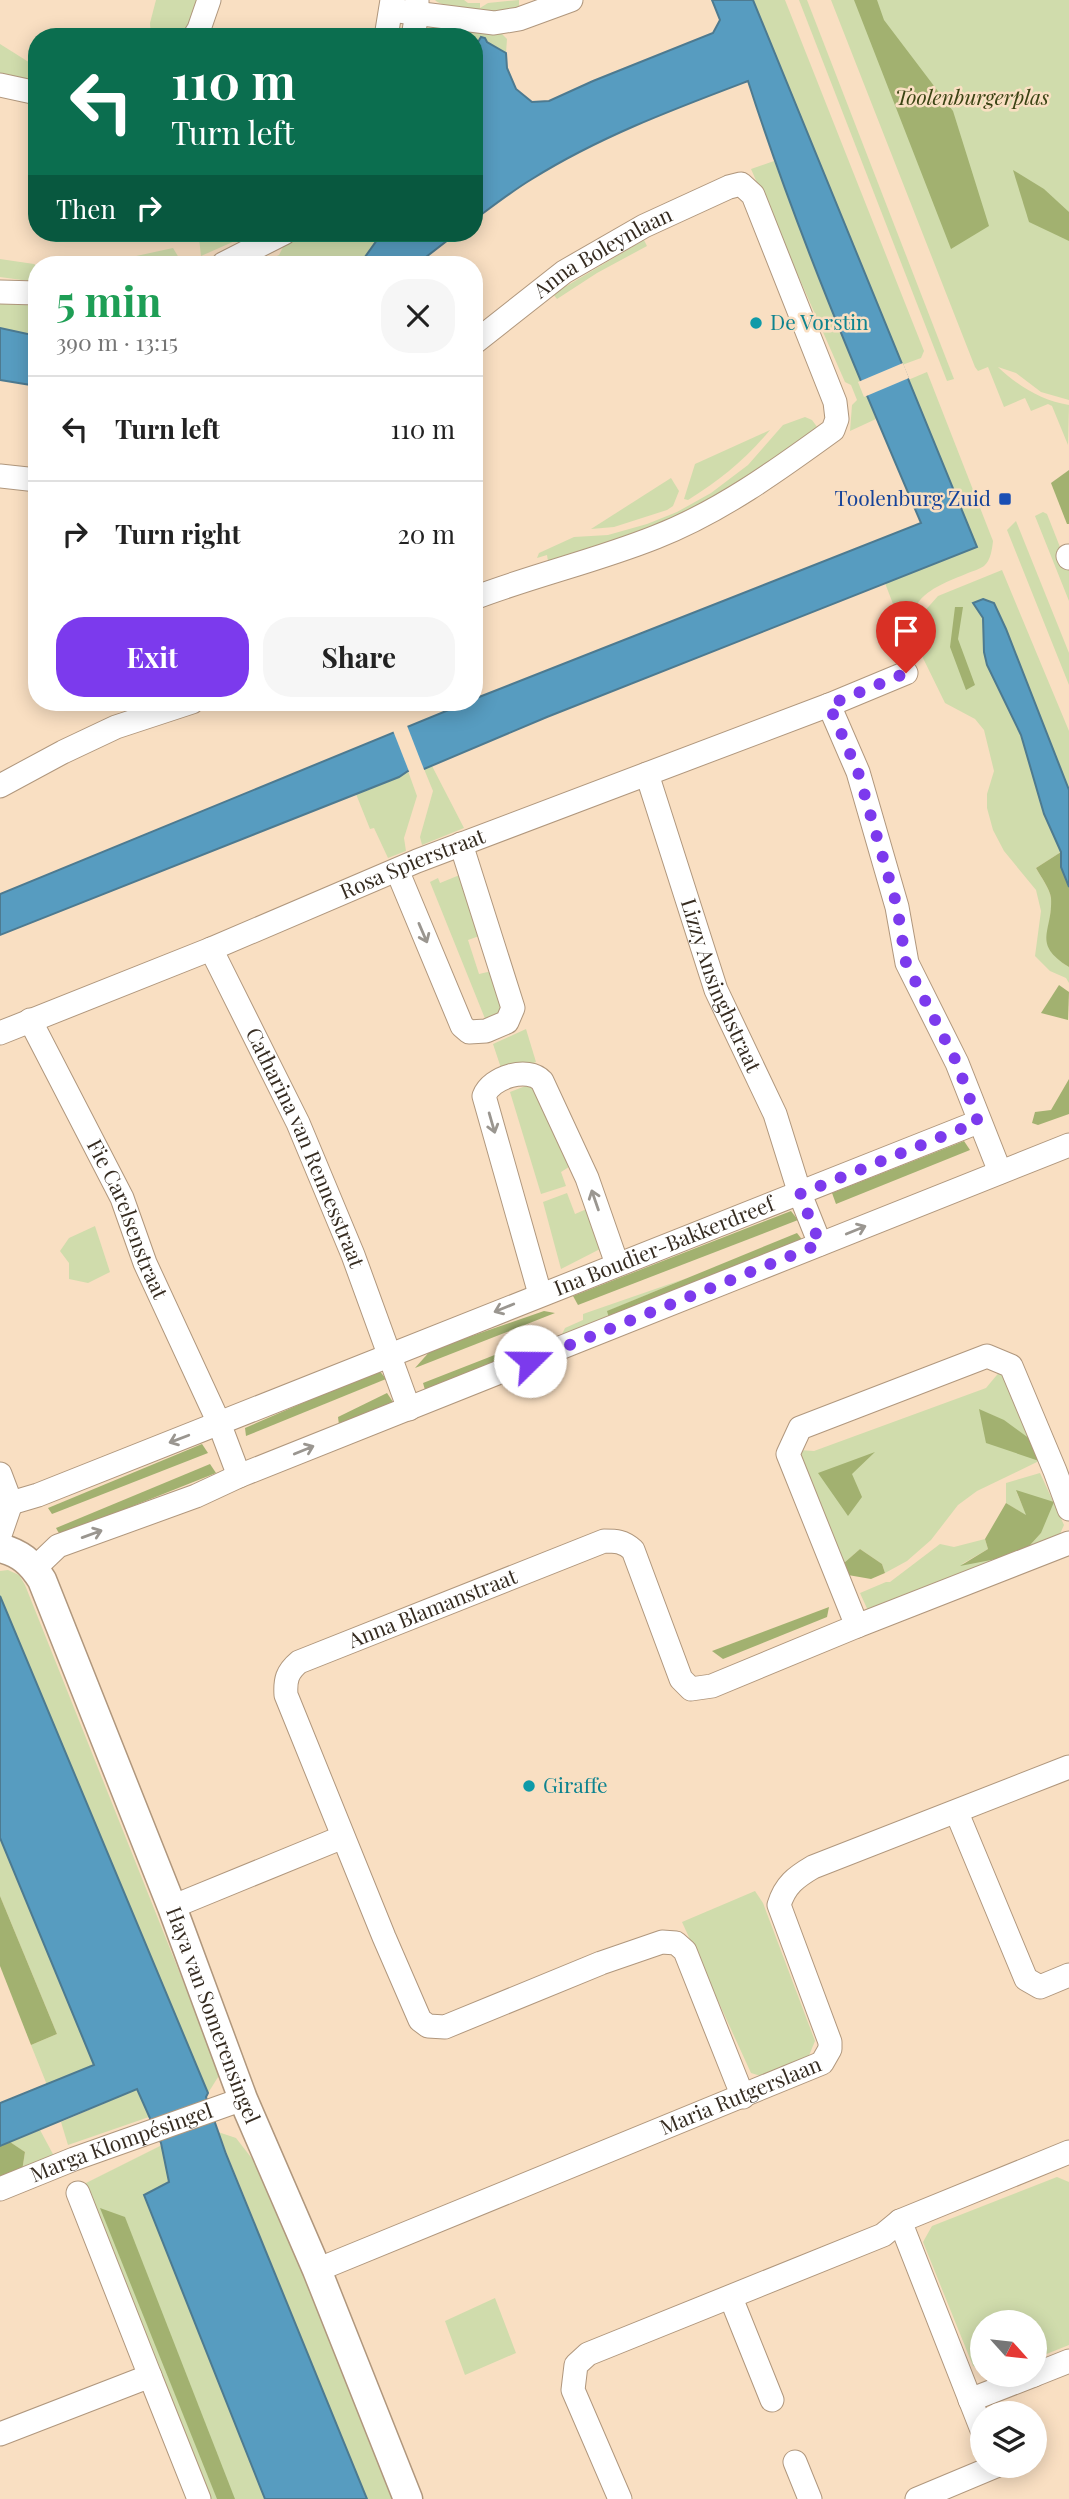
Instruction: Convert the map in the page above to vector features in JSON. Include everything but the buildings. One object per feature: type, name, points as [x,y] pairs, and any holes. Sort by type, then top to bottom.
[{"type":"street","points":[[199,28],[209,0]]},
{"type":"street","points":[[387,28],[391,5],[417,6],[494,23],[519,19],[571,0]]},
{"type":"street","points":[[414,28],[417,6]]},
{"type":"street","points":[[0,85],[28,91]]},
{"type":"street","name":"Anna Boleynlaan","points":[[483,336],[564,272],[644,226],[741,184],[753,195],[835,402],[837,419],[833,430],[744,491],[659,536],[582,565],[511,584],[483,595]]},
{"type":"street","points":[[240,256],[267,242]]},
{"type":"street","points":[[0,292],[28,293]]},
{"type":"street","points":[[0,476],[28,479]]},
{"type":"street","name":"Rosa Spierstraat","points":[[0,1033],[211,949],[461,844],[829,705],[906,673]]},
{"type":"street","points":[[829,705],[858,772],[897,906],[906,963],[957,1063],[978,1122],[1000,1172]]},
{"type":"street","points":[[0,786],[116,727],[165,711]]},
{"type":"street","name":"Lizzy Ansinghstraat","points":[[647,774],[716,990],[775,1114],[800,1194],[820,1244]]},
{"type":"street","points":[[397,870],[462,1026],[469,1032],[486,1031],[508,1022],[513,1008],[461,844]]},
{"type":"street","name":"Catharina van Rennesstraat","points":[[211,949],[298,1124],[353,1255],[390,1354]]},
{"type":"street","name":"Fie Carelsenstraat","points":[[30,1020],[122,1198],[145,1263],[219,1423]]},
{"type":"street","points":[[540,1294],[484,1096],[493,1083],[525,1073],[536,1074],[542,1081],[587,1178],[617,1264]]},
{"type":"street","name":"Ina Boudier-Bakkerdreef","points":[[11,1503],[38,1495],[978,1122]]},
{"type":"street","points":[[0,1548],[26,1558],[34,1568],[58,1546],[196,1496],[239,1476],[1069,1145]]},
{"type":"street","points":[[390,1354],[409,1409]]},
{"type":"street","points":[[1069,1509],[1062,1468],[1011,1366],[987,1356],[800,1428],[788,1454],[857,1626],[1069,1543]]},
{"type":"street","points":[[219,1423],[239,1476]]},
{"type":"street","points":[[0,1475],[11,1503],[0,1535]]},
{"type":"street","name":"Anna Blamanstraat","points":[[743,2097],[685,1951],[676,1943],[662,1942],[601,1963],[445,2027],[428,2026],[415,2013],[342,1837],[286,1695],[285,1681],[290,1670],[299,1662],[604,1541],[617,1541],[632,1550],[681,1679],[691,1689],[712,1686],[857,1626]]},
{"type":"street","name":"Haya van Somerensingel","points":[[34,1568],[42,1580],[172,1907],[243,2099],[317,2270],[408,2499]]},
{"type":"street","name":"Maria Rutgerslaan","points":[[317,2270],[822,2063],[830,2049],[830,2042],[779,1905],[782,1894],[793,1878],[813,1867],[1069,1767]]},
{"type":"street","points":[[957,1813],[1026,1979],[1040,1987],[1069,1975]]},
{"type":"street","points":[[172,1907],[342,1837]]},
{"type":"street","name":"Marga Klompésingel","points":[[0,2189],[74,2159],[243,2099]]},
{"type":"street","points":[[620,2499],[573,2390],[576,2365],[588,2354],[883,2235],[900,2221],[1069,2152]]},
{"type":"street","points":[[78,2193],[199,2499]]},
{"type":"street","points":[[900,2221],[970,2400],[1003,2387]]},
{"type":"street","points":[[731,2298],[772,2400]]},
{"type":"street","points":[[1047,2370],[1069,2361]]},
{"type":"street","points":[[0,2434],[150,2376]]},
{"type":"street","points":[[795,2462],[810,2499]]},
{"type":"street","points":[[917,2499],[970,2477]]},
{"type":"green space","points":[[156,0],[200,0],[189,28],[150,28]]},
{"type":"green space","points":[[435,0],[464,0],[468,3],[480,3],[480,8],[488,3],[519,0],[519,8],[505,14],[488,13],[456,8]]},
{"type":"green space","points":[[753,0],[785,0],[924,351],[921,358],[902,365]]},
{"type":"green space","points":[[799,0],[807,0],[954,379],[947,381]]},
{"type":"green space","name":"Toolenburgerplas","points":[[831,0],[1069,0],[1069,400],[1041,392],[1016,373],[998,367],[1031,392],[1069,405],[1068,445],[1052,406],[1048,404],[1031,411],[1025,398],[1004,407],[988,367],[978,371],[975,367]]},
{"type":"green space","points":[[854,0],[877,0],[884,20],[953,111],[989,226],[951,249]]},
{"type":"green space","points":[[483,31],[499,31],[507,39],[506,53],[487,42]]},
{"type":"green space","points":[[0,44],[28,62],[28,83],[0,79]]},
{"type":"green space","points":[[774,161],[876,419],[850,431],[852,405],[857,400],[851,385],[845,382],[751,169]]},
{"type":"green space","points":[[1013,170],[1044,189],[1069,212],[1069,241],[1029,222]]},
{"type":"green space","points":[[644,240],[647,246],[597,273],[557,299],[553,294]]},
{"type":"green space","points":[[199,242],[233,242],[201,256]]},
{"type":"green space","points":[[288,242],[376,242],[366,256],[277,256]]},
{"type":"green space","points":[[173,248],[178,256],[136,256]]},
{"type":"green space","points":[[0,259],[28,263],[28,281],[0,277]]},
{"type":"green space","points":[[0,303],[28,305],[28,334],[0,328]]},
{"type":"green space","points":[[927,372],[993,541],[990,558],[984,566],[934,589],[917,604],[912,615],[911,651],[885,583],[977,547],[908,380]]},
{"type":"green space","points":[[805,417],[812,420],[820,431],[741,487],[658,528],[548,561],[547,555],[537,558],[539,553],[574,537],[608,535],[677,512],[711,493],[748,465],[783,425]]},
{"type":"green space","points":[[770,430],[722,477],[688,500],[684,499],[695,464]]},
{"type":"green space","points":[[1069,470],[1069,524],[1067,524],[1051,483]]},
{"type":"green space","points":[[671,478],[679,491],[673,506],[667,510],[614,527],[591,529]]},
{"type":"green space","points":[[1043,512],[1047,514],[1069,570],[1069,601],[1035,516]]},
{"type":"green space","points":[[1016,521],[1069,653],[1069,685],[1007,530]]},
{"type":"green space","points":[[1002,570],[1069,731],[1069,790],[994,604],[974,602],[983,618],[985,656],[1021,735],[1044,814],[1061,852],[1036,868],[1051,898],[1049,944],[1059,959],[1069,967],[1069,983],[1066,978],[1050,971],[1035,956],[1041,911],[1036,890],[1004,851],[993,830],[987,808],[987,794],[994,771],[984,730],[975,719],[945,703],[922,656],[922,614],[938,596]]},
{"type":"green space","points":[[955,607],[963,607],[958,639],[975,685],[966,690],[950,647]]},
{"type":"green space","points":[[432,766],[464,828],[422,845],[420,837],[433,791],[424,769]]},
{"type":"green space","points":[[408,771],[417,796],[404,838],[406,851],[388,858],[374,828],[370,829],[356,794]]},
{"type":"green space","points":[[1061,852],[1061,867],[1069,887],[1069,967],[1057,959],[1047,944],[1051,898],[1036,868]]},
{"type":"green space","points":[[462,874],[482,935],[468,940],[479,974],[492,971],[504,1010],[488,1026],[430,882],[438,878],[440,883]]},
{"type":"green space","points":[[1059,985],[1069,992],[1068,1020],[1041,1013]]},
{"type":"green space","points":[[526,1029],[536,1062],[503,1074],[493,1044]]},
{"type":"green space","points":[[1069,1079],[1069,1114],[1038,1125],[1032,1123],[1035,1112],[1051,1110]]},
{"type":"green space","points":[[528,1085],[536,1088],[572,1165],[561,1172],[566,1186],[541,1194],[510,1092]]},
{"type":"green space","points":[[964,1141],[970,1150],[836,1204],[832,1193]]},
{"type":"green space","points":[[567,1193],[575,1214],[589,1208],[604,1247],[561,1269],[543,1202]]},
{"type":"green space","points":[[791,1211],[798,1220],[578,1305],[573,1296]]},
{"type":"green space","points":[[95,1226],[110,1272],[88,1283],[69,1279],[69,1263],[60,1251],[69,1238]]},
{"type":"green space","points":[[797,1233],[804,1242],[609,1318],[607,1311]]},
{"type":"green space","points":[[687,1278],[608,1311],[609,1318],[563,1343],[562,1334],[565,1328],[583,1320],[583,1314]]},
{"type":"green space","points":[[544,1311],[555,1313],[415,1368],[431,1350]]},
{"type":"green space","points":[[536,1339],[543,1341],[542,1348],[425,1390],[423,1383]]},
{"type":"green space","points":[[379,1370],[386,1379],[246,1436],[245,1428]]},
{"type":"green space","points":[[1001,1370],[1039,1461],[977,1491],[958,1505],[931,1540],[907,1561],[885,1573],[882,1564],[860,1549],[844,1563],[799,1450],[814,1451],[986,1388]]},
{"type":"green space","points":[[387,1393],[393,1402],[339,1425],[338,1417]]},
{"type":"green space","points":[[979,1409],[1004,1420],[1030,1439],[1039,1461],[986,1443]]},
{"type":"green space","points":[[202,1444],[208,1453],[52,1514],[48,1508]]},
{"type":"green space","points":[[875,1452],[852,1474],[862,1497],[848,1516],[818,1473]]},
{"type":"green space","points":[[210,1464],[216,1473],[60,1535],[56,1528]]},
{"type":"green space","points":[[1040,1473],[1064,1525],[1059,1536],[1022,1554],[1041,1533],[1016,1491],[1027,1516],[1006,1503],[1006,1483]]},
{"type":"green space","points":[[1016,1490],[1054,1502],[1041,1533],[1022,1554],[960,1566],[988,1549],[985,1539],[1006,1503],[1026,1515]]},
{"type":"green space","points":[[985,1539],[988,1549],[962,1564],[1010,1556],[870,1615],[860,1593],[890,1582],[940,1544],[954,1547]]},
{"type":"green space","points":[[860,1549],[882,1564],[885,1573],[871,1579],[848,1575],[844,1563]]},
{"type":"green space","points":[[8,1570],[19,1575],[25,1585],[220,2074],[208,2093],[0,1596],[0,1571]]},
{"type":"green space","points":[[829,1607],[827,1617],[723,1659],[712,1651]]},
{"type":"green space","points":[[0,1838],[94,2065],[47,2085],[31,2045],[57,2034],[0,1896]]},
{"type":"green space","points":[[755,1891],[763,1903],[815,2041],[808,2058],[764,2077],[751,2073],[682,1922]]},
{"type":"green space","points":[[0,1896],[57,2034],[31,2045],[0,1966]]},
{"type":"green space","points":[[137,2089],[149,2117],[68,2145],[61,2122]]},
{"type":"green space","points":[[40,2130],[54,2156],[22,2171],[25,2152],[10,2142]]},
{"type":"green space","points":[[218,2132],[236,2138],[257,2165],[397,2499],[367,2499]]},
{"type":"green space","points":[[10,2142],[25,2152],[22,2171],[0,2179],[0,2146]]},
{"type":"green space","points":[[162,2145],[170,2182],[144,2195],[265,2499],[208,2499],[82,2185]]},
{"type":"green space","points":[[1057,2177],[1069,2182],[1069,2345],[1047,2354],[1047,2310],[970,2310],[970,2359],[923,2242],[932,2226]]},
{"type":"green space","points":[[100,2208],[125,2217],[235,2499],[217,2499]]},
{"type":"green space","points":[[495,2298],[516,2353],[465,2375],[445,2321]]},
{"type":"water","points":[[712,0],[753,0],[977,547],[547,717],[424,769],[408,771],[399,777],[0,935],[0,894],[446,711],[483,711],[483,695],[921,523],[807,249],[748,81],[610,137],[557,164],[483,213],[483,38],[506,53],[507,68],[516,89],[532,102],[549,101],[713,33],[720,20]]},
{"type":"water","points":[[376,242],[445,242],[427,256],[366,256]]},
{"type":"water","points":[[0,328],[28,334],[28,385],[0,380]]},
{"type":"water","points":[[983,599],[994,603],[1006,629],[1069,790],[1069,887],[1061,867],[1061,852],[1044,814],[1021,735],[987,665],[983,618],[973,603]]},
{"type":"water","points":[[0,1596],[208,2093],[206,2097],[226,2154],[367,2499],[265,2499],[144,2195],[169,2182],[161,2143],[137,2089],[0,2146],[0,2103],[94,2065],[0,1838]]},
{"type":"pier","points":[[903,363],[909,378],[864,397],[858,382]]},
{"type":"pier","points":[[406,723],[425,772],[410,774],[392,728]]},
{"type":"place","name":"De Vorstin","points":[[756,323]]},
{"type":"place","name":"Toolenburg Zuid","points":[[1005,499]]},
{"type":"place","name":"Giraffe","points":[[529,1786]]},
{"type":"route","points":[[530,1361],[820,1244],[800,1194],[978,1122],[957,1063],[906,963],[897,906],[858,772],[829,705],[906,673]]}]
